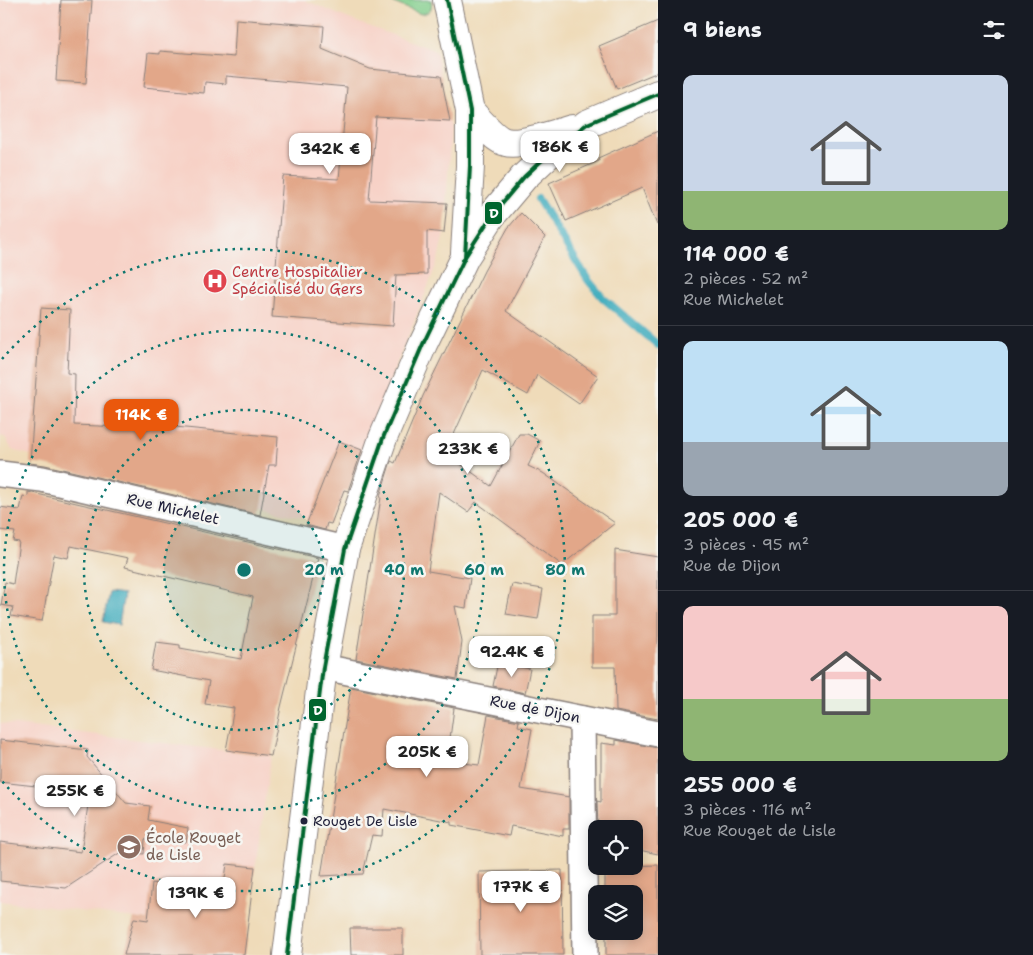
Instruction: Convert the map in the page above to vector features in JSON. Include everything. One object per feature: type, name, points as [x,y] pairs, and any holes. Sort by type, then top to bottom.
[{"type":"main road","points":[[447,0],[470,111],[470,166],[465,257]]},
{"type":"main road","points":[[470,111],[487,129],[506,142],[530,141],[587,124],[658,94]]},
{"type":"main road","points":[[287,955],[323,667],[345,549],[387,430],[423,344],[465,257],[492,215],[524,177],[554,149],[587,124]]},
{"type":"street","name":"Rue Michelet","points":[[0,474],[42,479],[345,549]]},
{"type":"street","name":"Rue de Dijon","points":[[323,667],[658,734]]},
{"type":"street","points":[[582,719],[585,955]]},
{"type":"shaded area","name":"Centre Hospitalier Spécialisé du Gers","points":[[0,0],[304,0],[349,19],[436,51],[451,129],[444,233],[438,260],[422,302],[331,524],[12,450],[5,437],[0,436]]},
{"type":"shaded area","name":"École Rouget de Lisle","points":[[0,723],[271,756],[246,932],[0,901]]},
{"type":"green space","points":[[386,0],[431,0],[432,6],[429,12],[421,14]]},
{"type":"water","points":[[109,592],[124,594],[119,625],[103,622]]},
{"type":"building","points":[[61,0],[92,0],[86,83],[56,81]]},
{"type":"building","points":[[236,19],[324,26],[322,49],[370,69],[441,76],[450,121],[376,117],[369,200],[447,203],[444,233],[427,231],[427,274],[396,275],[393,326],[272,317],[283,176],[339,179],[347,87],[226,76],[226,84],[205,82],[204,93],[144,87],[148,53],[160,54],[160,51],[234,57]]},
{"type":"building","points":[[658,21],[658,72],[617,89],[599,46]]},
{"type":"building","points":[[658,131],[658,225],[642,188],[566,221],[549,183],[599,161],[598,158]]},
{"type":"building","points":[[521,213],[545,237],[506,311],[598,376],[579,404],[537,375],[528,395],[483,370],[451,441],[454,444],[448,455],[491,486],[519,434],[527,434],[540,441],[528,466],[543,473],[615,523],[562,565],[476,502],[468,512],[439,492],[428,571],[470,578],[466,608],[455,606],[462,642],[457,679],[356,659],[380,496],[391,461],[395,463],[423,396],[484,271],[508,228]]},
{"type":"building","points":[[41,308],[70,310],[67,373],[75,374],[74,425],[174,429],[175,427],[278,437],[276,465],[269,465],[260,515],[30,463]]},
{"type":"building","points":[[339,441],[362,450],[348,491],[344,490],[331,524],[327,523],[325,530],[306,525]]},
{"type":"building","points":[[28,492],[318,558],[281,707],[271,756],[226,750],[234,708],[205,704],[209,681],[151,670],[156,642],[180,645],[180,648],[241,659],[253,597],[125,567],[128,558],[71,546],[68,558],[54,555],[42,621],[11,616],[13,607],[1,605],[5,582],[13,584],[19,542],[13,541],[15,532],[0,530],[0,507],[20,510],[23,496],[28,497]]},
{"type":"building","points":[[615,550],[658,557],[658,719],[616,711],[615,667],[592,667],[592,616],[615,616]]},
{"type":"building","points":[[512,584],[543,589],[538,619],[506,614]]},
{"type":"building","points":[[498,662],[530,669],[525,693],[493,686]]},
{"type":"building","points":[[351,687],[454,708],[447,761],[479,765],[488,715],[519,721],[518,726],[532,729],[521,789],[569,797],[569,829],[563,829],[563,836],[511,826],[509,836],[384,809],[382,836],[372,835],[363,874],[321,876]]},
{"type":"building","points":[[0,740],[88,750],[87,757],[126,803],[150,806],[148,820],[188,828],[186,842],[145,839],[144,854],[121,852],[66,888],[0,881],[0,842],[81,852],[90,792],[0,782]]},
{"type":"building","points":[[616,740],[658,748],[658,854],[643,851],[643,820],[598,820],[597,801],[601,802],[601,743],[616,745]]},
{"type":"building","points":[[227,864],[255,867],[244,955],[124,955],[134,918],[148,920],[152,883],[223,892]]},
{"type":"building","points":[[643,865],[658,865],[658,955],[606,955],[606,940],[643,940],[643,885],[605,885],[605,875],[643,875]]},
{"type":"building","points":[[562,870],[563,955],[480,955],[479,872]]},
{"type":"building","points":[[350,928],[403,928],[403,955],[351,955]]},
{"type":"waterway","points":[[538,199],[588,280],[603,298],[658,345]]},
{"type":"transit line","name":"D","points":[[287,955],[323,667],[345,549],[383,438],[423,344],[465,257],[470,166],[470,111],[447,0]]},
{"type":"transit line","name":"D","points":[[463,260],[492,215],[524,177],[554,149],[587,124],[658,94]]},
{"type":"place","name":"Centre Hospitalier Spécialisé du Gers","points":[[215,281]]},
{"type":"place","name":"Rouget De Lisle","points":[[304,821]]},
{"type":"place","name":"École Rouget de Lisle","points":[[129,847]]}]
